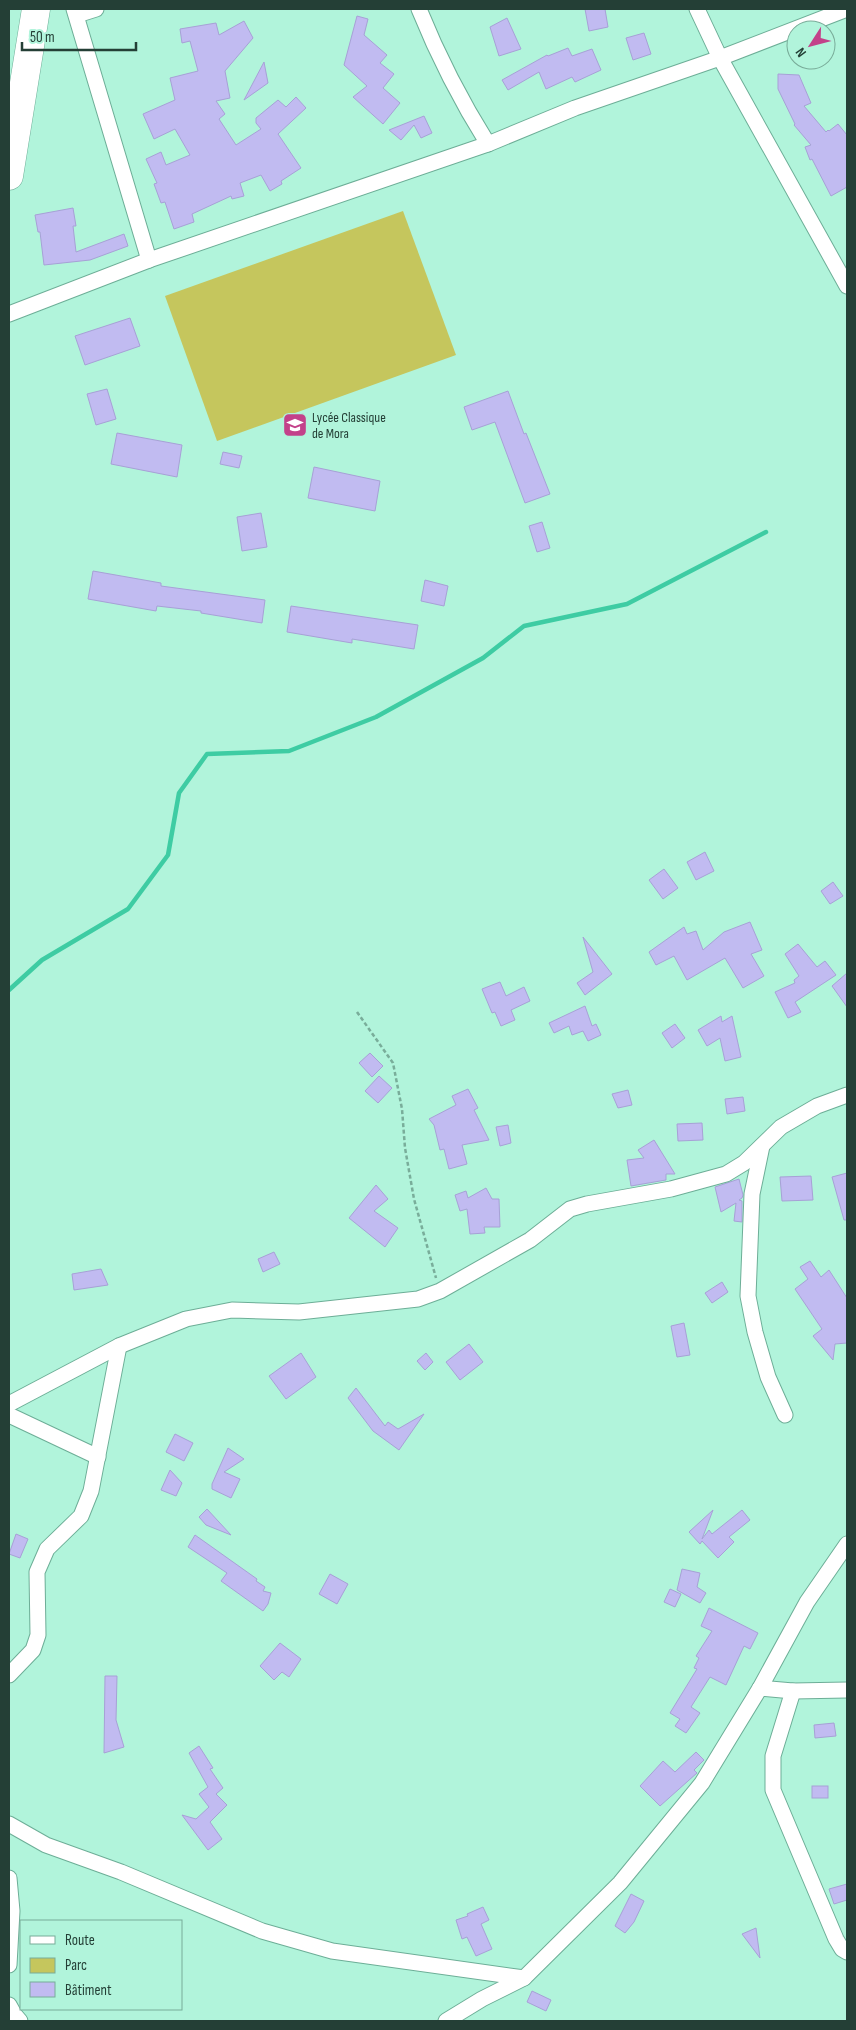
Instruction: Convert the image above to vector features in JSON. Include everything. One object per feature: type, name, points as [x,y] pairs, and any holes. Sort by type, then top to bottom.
[{"type":"highway","points":[[9,176],[36,9]]},
{"type":"street","points":[[96,9],[76,12],[149,260]]},
{"type":"street","points":[[419,9],[432,42],[472,119],[488,144]]},
{"type":"street","points":[[698,9],[720,58],[847,286]]},
{"type":"street","points":[[9,314],[149,260],[488,144],[574,108],[720,58],[847,9]]},
{"type":"street","points":[[9,1404],[119,1346],[186,1319],[232,1310],[299,1312],[418,1299],[440,1291],[530,1240],[570,1208],[671,1189],[726,1174],[744,1163],[781,1127],[817,1106],[847,1095]]},
{"type":"street","points":[[762,1146],[752,1194],[748,1296],[755,1332],[768,1377],[785,1415]]},
{"type":"street","points":[[9,1674],[33,1650],[38,1635],[37,1572],[47,1550],[81,1516],[90,1491],[119,1346]]},
{"type":"street","points":[[9,1415],[98,1457]]},
{"type":"street","points":[[446,2021],[482,1999],[524,1978],[620,1883],[702,1783],[760,1688],[807,1602],[847,1544]]},
{"type":"street","points":[[760,1688],[793,1691],[847,1690]]},
{"type":"street","points":[[793,1691],[773,1756],[773,1790],[836,1939],[842,1949],[847,1952]]},
{"type":"street","points":[[9,1824],[46,1845],[121,1872],[262,1931],[332,1951],[524,1978]]},
{"type":"street","points":[[9,1878],[12,1911],[9,1966]]},
{"type":"street","points":[[9,2005],[20,2021]]},
{"type":"path","points":[[357,1012],[394,1063],[414,1199],[426,1248],[440,1291]]},
{"type":"green space","points":[[403,211],[456,355],[217,441],[165,296]]},
{"type":"building","points":[[585,9],[605,9],[608,27],[589,31]]},
{"type":"building","points":[[357,16],[368,19],[364,35],[387,55],[380,63],[394,74],[383,88],[400,103],[383,124],[353,97],[367,86],[344,65]]},
{"type":"building","points":[[507,18],[521,49],[499,56],[490,27]]},
{"type":"building","points":[[244,21],[253,38],[225,71],[230,98],[216,101],[225,114],[219,119],[236,145],[261,129],[256,123],[256,118],[278,100],[286,107],[296,97],[306,108],[278,134],[301,168],[281,181],[282,184],[270,191],[261,175],[240,183],[244,196],[232,199],[231,196],[192,214],[194,222],[174,229],[165,202],[161,203],[154,184],[157,183],[146,159],[161,152],[166,165],[190,155],[175,129],[154,139],[143,114],[175,100],[170,78],[198,71],[190,41],[182,43],[180,29],[216,23],[219,35]]},
{"type":"building","points":[[644,33],[651,54],[633,60],[626,38]]},
{"type":"building","points":[[568,48],[572,56],[592,49],[601,70],[575,82],[572,77],[546,89],[539,72],[508,90],[502,80],[547,55]]},
{"type":"building","points":[[264,62],[268,83],[244,100]]},
{"type":"building","points":[[778,74],[799,75],[811,103],[804,106],[826,132],[838,124],[847,135],[847,187],[831,196],[812,159],[810,160],[805,147],[811,145],[794,125],[778,89]]},
{"type":"building","points":[[424,116],[432,133],[421,138],[414,125],[401,140],[389,130]]},
{"type":"building","points":[[73,208],[76,226],[73,226],[76,252],[124,234],[128,246],[90,260],[44,265],[40,232],[38,232],[35,215]]},
{"type":"building","points":[[130,318],[140,346],[85,365],[75,336]]},
{"type":"building","points":[[107,389],[116,419],[96,425],[87,394]]},
{"type":"building","points":[[508,391],[550,494],[525,503],[495,422],[472,430],[464,407]]},
{"type":"building","points":[[117,433],[182,445],[177,477],[111,464]]},
{"type":"building","points":[[223,452],[242,456],[239,468],[220,464]]},
{"type":"building","points":[[314,467],[380,481],[375,511],[308,498]]},
{"type":"building","points":[[261,513],[267,547],[242,551],[237,517]]},
{"type":"building","points":[[542,522],[550,548],[537,552],[529,526]]},
{"type":"building","points":[[93,571],[161,583],[161,586],[265,600],[262,623],[201,613],[201,611],[157,606],[156,611],[88,599]]},
{"type":"building","points":[[425,580],[448,586],[444,606],[421,601]]},
{"type":"building","points":[[291,606],[418,625],[414,649],[352,639],[352,643],[287,632]]},
{"type":"building","points":[[705,852],[714,871],[696,880],[687,862]]},
{"type":"building","points":[[664,869],[678,888],[663,899],[649,880]]},
{"type":"building","points":[[833,882],[843,896],[830,904],[821,891]]},
{"type":"building","points":[[750,922],[762,950],[751,954],[764,976],[743,988],[725,958],[687,980],[674,956],[656,965],[649,952],[684,927],[687,934],[696,931],[703,950],[724,932]]},
{"type":"building","points":[[583,937],[612,974],[585,995],[577,983],[593,972]]},
{"type":"building","points":[[798,944],[817,967],[825,961],[836,975],[795,1002],[801,1012],[788,1018],[775,992],[795,983],[794,980],[799,976],[785,954]]},
{"type":"building","points":[[847,973],[847,1007],[832,986]]},
{"type":"building","points":[[500,982],[506,996],[524,987],[530,1001],[511,1010],[515,1020],[501,1026],[495,1012],[492,1013],[482,989]]},
{"type":"building","points":[[585,1006],[592,1026],[596,1024],[601,1035],[588,1041],[583,1031],[572,1035],[569,1026],[554,1033],[549,1023]]},
{"type":"building","points":[[721,1016],[722,1022],[732,1016],[741,1057],[725,1061],[720,1038],[707,1046],[698,1030]]},
{"type":"building","points":[[675,1024],[685,1038],[672,1048],[662,1033]]},
{"type":"building","points":[[370,1053],[383,1066],[372,1077],[359,1063]]},
{"type":"building","points":[[379,1076],[392,1088],[378,1103],[365,1091]]},
{"type":"building","points":[[468,1089],[478,1108],[474,1110],[489,1140],[462,1145],[467,1164],[449,1169],[444,1149],[440,1150],[434,1125],[429,1119],[456,1105],[452,1096]]},
{"type":"building","points":[[628,1090],[632,1105],[618,1108],[612,1094]]},
{"type":"building","points":[[743,1097],[745,1111],[727,1114],[725,1099]]},
{"type":"building","points":[[702,1123],[703,1140],[678,1141],[677,1124]]},
{"type":"building","points":[[508,1125],[511,1143],[500,1146],[496,1127]]},
{"type":"building","points":[[654,1140],[675,1174],[666,1174],[666,1180],[631,1186],[627,1160],[644,1158],[638,1150]]},
{"type":"building","points":[[847,1173],[847,1220],[844,1220],[832,1177]]},
{"type":"building","points":[[811,1176],[813,1200],[782,1201],[780,1177]]},
{"type":"building","points":[[739,1179],[743,1195],[739,1200],[742,1201],[742,1222],[734,1221],[736,1203],[721,1212],[715,1187]]},
{"type":"building","points":[[376,1185],[388,1199],[374,1211],[398,1228],[385,1247],[349,1218]]},
{"type":"building","points":[[486,1188],[492,1199],[499,1199],[500,1227],[484,1227],[485,1233],[470,1234],[467,1209],[460,1211],[455,1195],[466,1191],[468,1198]]},
{"type":"building","points":[[274,1252],[280,1264],[263,1272],[258,1259]]},
{"type":"building","points":[[810,1261],[821,1277],[829,1270],[847,1298],[847,1343],[835,1344],[833,1360],[813,1336],[822,1329],[795,1289],[808,1279],[800,1267]]},
{"type":"building","points":[[101,1269],[108,1285],[74,1290],[72,1274]]},
{"type":"building","points":[[722,1282],[728,1292],[712,1303],[705,1293]]},
{"type":"building","points":[[684,1323],[690,1355],[677,1357],[671,1326]]},
{"type":"building","points":[[469,1344],[483,1362],[460,1380],[446,1362]]},
{"type":"building","points":[[301,1353],[316,1377],[286,1399],[269,1376]]},
{"type":"building","points":[[426,1353],[433,1362],[425,1370],[417,1361]]},
{"type":"building","points":[[356,1388],[385,1426],[388,1422],[398,1429],[424,1414],[399,1450],[373,1431],[348,1398]]},
{"type":"building","points":[[175,1434],[193,1443],[184,1461],[166,1452]]},
{"type":"building","points":[[228,1448],[244,1459],[224,1472],[240,1479],[231,1498],[212,1489],[212,1484]]},
{"type":"building","points":[[170,1470],[182,1483],[176,1496],[161,1490]]},
{"type":"building","points":[[207,1509],[231,1535],[206,1525],[199,1517]]},
{"type":"building","points":[[713,1510],[702,1539],[709,1530],[712,1534],[742,1510],[750,1520],[729,1537],[734,1542],[718,1558],[702,1541],[700,1544],[689,1532]]},
{"type":"building","points":[[16,1534],[28,1539],[20,1558],[9,1554]]},
{"type":"building","points":[[195,1535],[257,1579],[256,1581],[265,1587],[263,1591],[271,1593],[268,1604],[263,1611],[221,1581],[227,1573],[188,1547]]},
{"type":"building","points":[[682,1569],[700,1573],[697,1587],[706,1593],[700,1603],[677,1590]]},
{"type":"building","points":[[330,1574],[348,1584],[337,1604],[319,1594]]},
{"type":"building","points":[[670,1589],[681,1594],[675,1607],[664,1602]]},
{"type":"building","points":[[709,1608],[758,1633],[750,1649],[744,1646],[726,1685],[710,1677],[691,1707],[700,1713],[686,1733],[675,1726],[680,1719],[670,1713],[697,1669],[694,1668],[699,1658],[696,1656],[712,1631],[701,1626]]},
{"type":"building","points":[[280,1643],[301,1659],[289,1677],[282,1672],[274,1680],[260,1666]]},
{"type":"building","points":[[105,1676],[117,1676],[116,1720],[124,1747],[104,1753]]},
{"type":"building","points":[[834,1723],[836,1736],[815,1738],[814,1725]]},
{"type":"building","points":[[199,1746],[213,1768],[210,1769],[223,1788],[216,1794],[227,1805],[210,1822],[222,1839],[208,1850],[182,1815],[196,1819],[209,1807],[199,1794],[208,1787],[189,1753]]},
{"type":"building","points":[[696,1752],[704,1760],[694,1770],[697,1773],[660,1806],[640,1786],[663,1761],[675,1772]]},
{"type":"building","points":[[812,1786],[828,1786],[828,1798],[812,1798]]},
{"type":"building","points":[[847,1884],[847,1900],[834,1904],[829,1889]]},
{"type":"building","points":[[631,1894],[644,1901],[634,1922],[625,1933],[615,1926]]},
{"type":"building","points":[[483,1907],[489,1920],[481,1924],[492,1949],[476,1956],[467,1937],[462,1939],[456,1920],[468,1916],[467,1914]]},
{"type":"building","points":[[756,1928],[760,1958],[742,1934]]},
{"type":"building","points":[[532,1991],[551,2000],[546,2011],[527,2002]]},
{"type":"waterway","points":[[9,990],[42,960],[128,909],[168,855],[179,793],[207,754],[289,751],[376,717],[483,658],[524,626],[627,604],[766,532]]},
{"type":"place","name":"Lycée Classique de Mora","points":[[295,425]]}]
